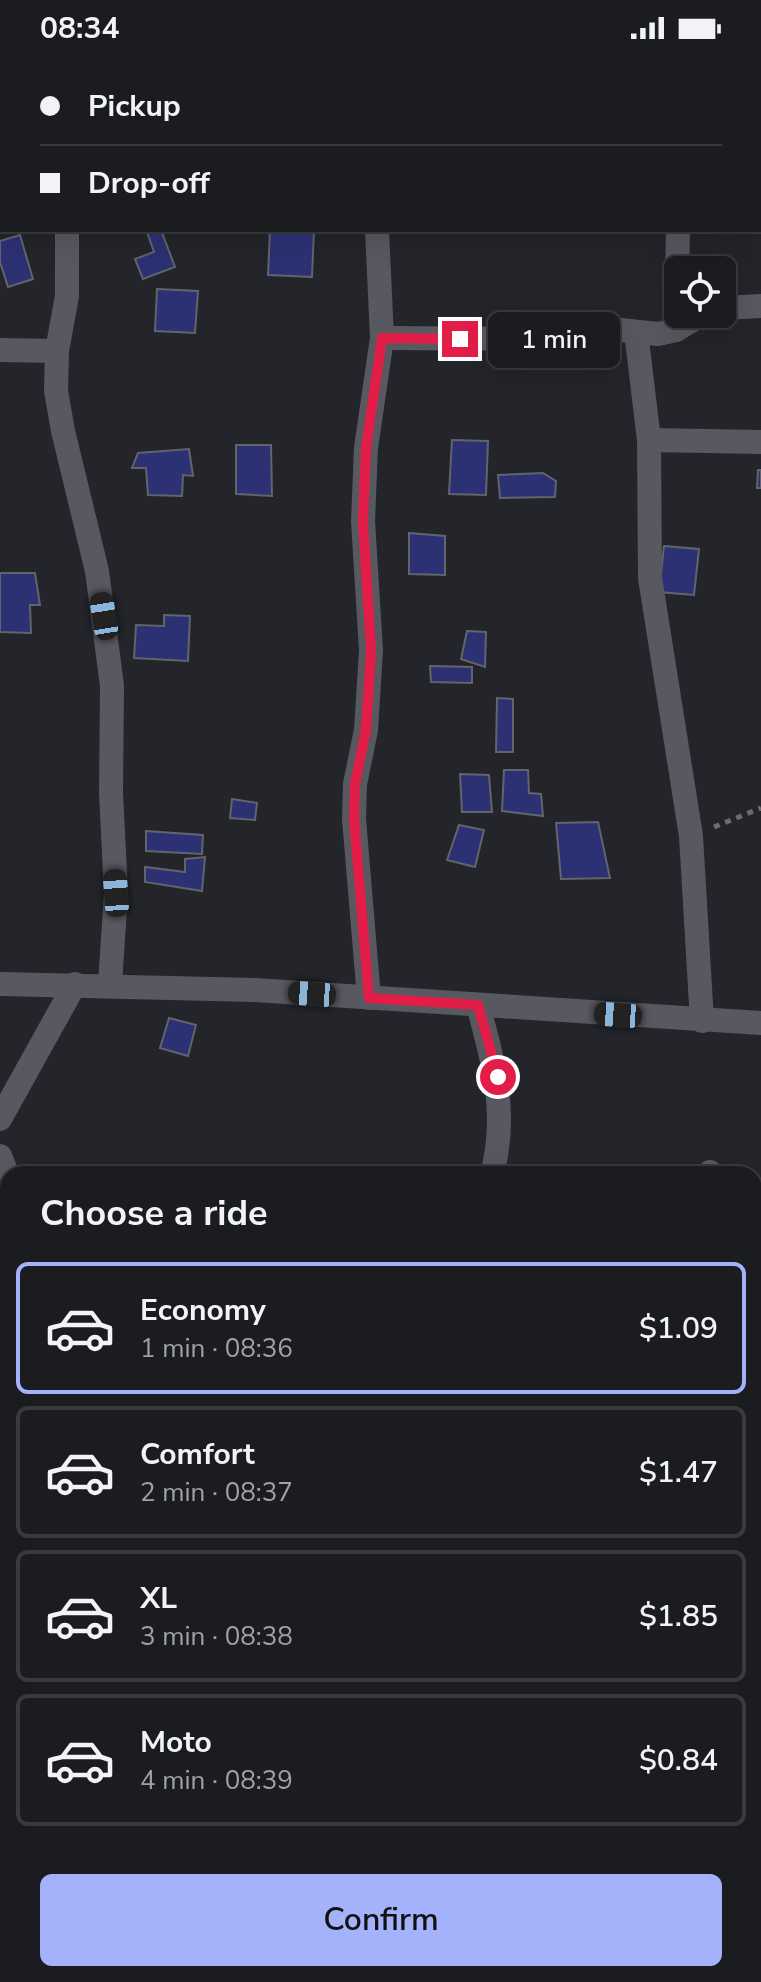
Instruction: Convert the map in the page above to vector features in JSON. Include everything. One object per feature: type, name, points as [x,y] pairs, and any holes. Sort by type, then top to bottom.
[{"type":"street","points":[[67,232],[67,296],[57,351],[56,391],[97,571],[112,686],[111,793],[116,893],[110,984]]},
{"type":"street","points":[[369,998],[354,807],[355,784],[366,730],[371,663],[363,521],[366,448],[382,338],[377,232]]},
{"type":"street","points":[[676,330],[678,232]]},
{"type":"street","points":[[736,307],[761,306]]},
{"type":"street","points":[[382,338],[578,339],[601,333],[658,334],[679,328]]},
{"type":"street","points":[[636,332],[649,440],[650,578],[691,836],[702,1021]]},
{"type":"street","points":[[0,350],[57,351]]},
{"type":"street","points":[[649,440],[761,442]]},
{"type":"street","points":[[0,984],[110,984],[761,1023]]},
{"type":"street","points":[[0,1119],[75,984]]},
{"type":"street","points":[[478,1005],[498,1077],[501,1112],[493,1166]]},
{"type":"path","points":[[691,836],[761,808]]},
{"type":"building","points":[[147,232],[162,232],[175,267],[143,279],[135,259],[154,252]]},
{"type":"building","points":[[270,232],[314,232],[312,277],[268,275]]},
{"type":"building","points":[[20,235],[33,279],[8,287],[0,262],[0,241]]},
{"type":"building","points":[[157,289],[198,291],[195,333],[155,331]]},
{"type":"building","points":[[452,440],[488,441],[486,495],[449,494]]},
{"type":"building","points":[[236,445],[271,445],[272,496],[236,494]]},
{"type":"building","points":[[189,449],[193,476],[183,475],[182,496],[148,495],[146,468],[132,468],[138,453]]},
{"type":"building","points":[[758,470],[761,470],[761,488],[757,488]]},
{"type":"building","points":[[543,473],[556,481],[555,497],[500,498],[498,475]]},
{"type":"building","points":[[409,533],[445,536],[445,575],[409,574]]},
{"type":"building","points":[[664,546],[699,549],[694,595],[659,592]]},
{"type":"building","points":[[0,573],[35,573],[40,605],[30,605],[31,633],[0,632]]},
{"type":"building","points":[[164,615],[190,616],[188,661],[134,658],[136,625],[164,626]]},
{"type":"building","points":[[467,631],[486,632],[485,667],[461,659]]},
{"type":"building","points":[[430,666],[472,667],[472,683],[431,682]]},
{"type":"building","points":[[497,698],[513,699],[513,752],[496,752]]},
{"type":"building","points":[[504,770],[528,770],[529,793],[541,794],[543,816],[502,811]]},
{"type":"building","points":[[460,774],[489,775],[492,812],[462,812]]},
{"type":"building","points":[[232,799],[257,803],[255,820],[230,818]]},
{"type":"building","points":[[598,822],[610,878],[561,879],[556,823]]},
{"type":"building","points":[[459,825],[484,830],[475,867],[447,860]]},
{"type":"building","points":[[146,831],[203,835],[202,854],[146,851]]},
{"type":"building","points":[[205,857],[202,891],[145,882],[145,867],[185,872],[185,859]]},
{"type":"building","points":[[169,1018],[196,1025],[188,1056],[160,1048]]},
{"type":"route","points":[[460,339],[382,338],[366,448],[363,521],[371,650],[370,688],[366,730],[355,784],[354,819],[369,998],[478,1005],[498,1077]]}]
